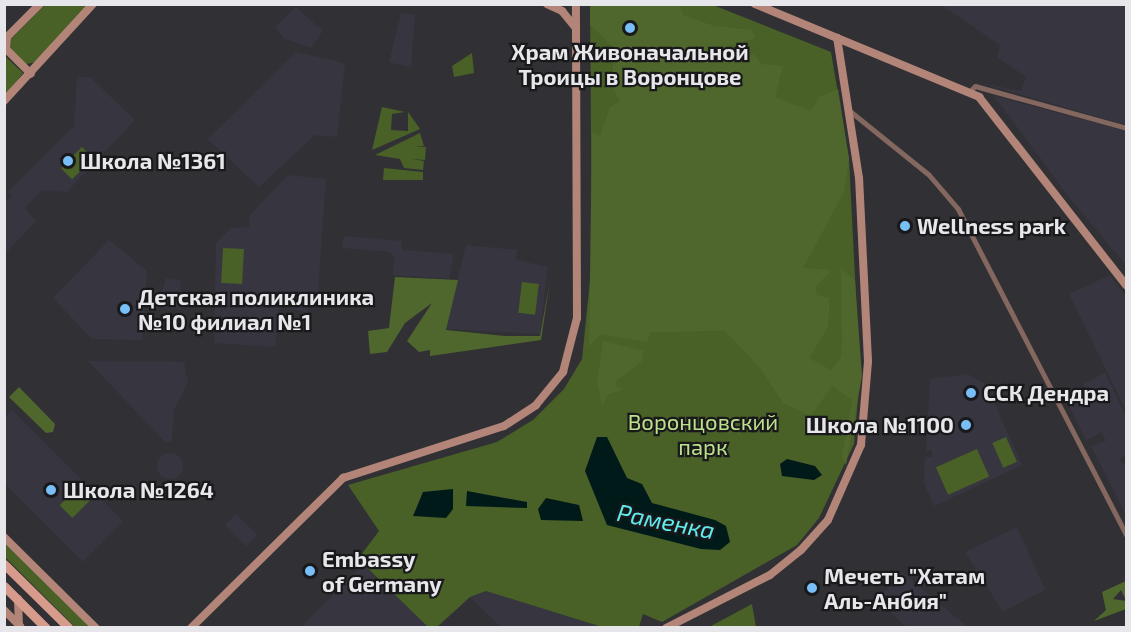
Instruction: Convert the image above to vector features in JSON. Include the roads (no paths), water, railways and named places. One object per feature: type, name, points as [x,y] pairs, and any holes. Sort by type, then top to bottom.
[{"type":"main road","points":[[4,564],[69,627]]},
{"type":"main road","points":[[4,586],[46,627]]},
{"type":"street","points":[[4,101],[93,4]]},
{"type":"street","points":[[191,627],[343,478],[504,426],[554,385],[572,352],[577,318],[578,32],[575,4],[550,5]]},
{"type":"street","points":[[755,4],[970,91],[1126,285]]},
{"type":"street","points":[[550,5],[578,32]]},
{"type":"street","points":[[31,74],[6,49],[6,39],[36,6]]},
{"type":"street","points":[[666,627],[770,575],[801,550],[828,520],[853,471],[865,424],[868,361],[851,112],[837,38]]},
{"type":"street","points":[[840,57],[857,46]]},
{"type":"street","points":[[970,91],[975,86],[1126,128]]},
{"type":"street","points":[[851,112],[929,175],[958,209],[1126,535]]},
{"type":"street","points":[[4,537],[96,627]]},
{"type":"street","points":[[18,599],[20,627]]},
{"type":"street","points":[[4,610],[20,627]]},
{"type":"street","points":[[678,627],[690,616]]},
{"type":"water","name":"Раменка","points":[[597,437],[607,437],[627,478],[642,484],[652,503],[715,520],[726,526],[730,542],[720,550],[701,549],[607,525],[585,471]]},
{"type":"water","points":[[787,459],[815,466],[822,475],[814,480],[782,476],[780,464]]},
{"type":"water","points":[[453,489],[453,509],[446,518],[413,516],[423,492]]},
{"type":"water","points":[[467,491],[527,502],[527,508],[466,506]]},
{"type":"water","points":[[546,498],[579,505],[583,521],[541,520],[538,509]]},
{"type":"place","name":"Храм Живоначальной Троицы в Воронцове","points":[[630,28]]},
{"type":"place","name":"Школа №1361","points":[[68,161]]},
{"type":"place","name":"Wellness park","points":[[905,226]]},
{"type":"place","name":"Детская поликлиника №10 филиал №1","points":[[125,309]]},
{"type":"place","name":"ССК Дендра","points":[[971,393]]},
{"type":"place","name":"Школа №1100","points":[[966,425]]},
{"type":"place","name":"Школа №1264","points":[[51,490]]},
{"type":"place","name":"Embassy of Germany","points":[[310,571]]},
{"type":"place","name":"Мечеть \"Хатам Аль-Анбия\"","points":[[812,588]]},
{"type":"park label","name":"Воронцовский парк","points":[[703,434]]}]
